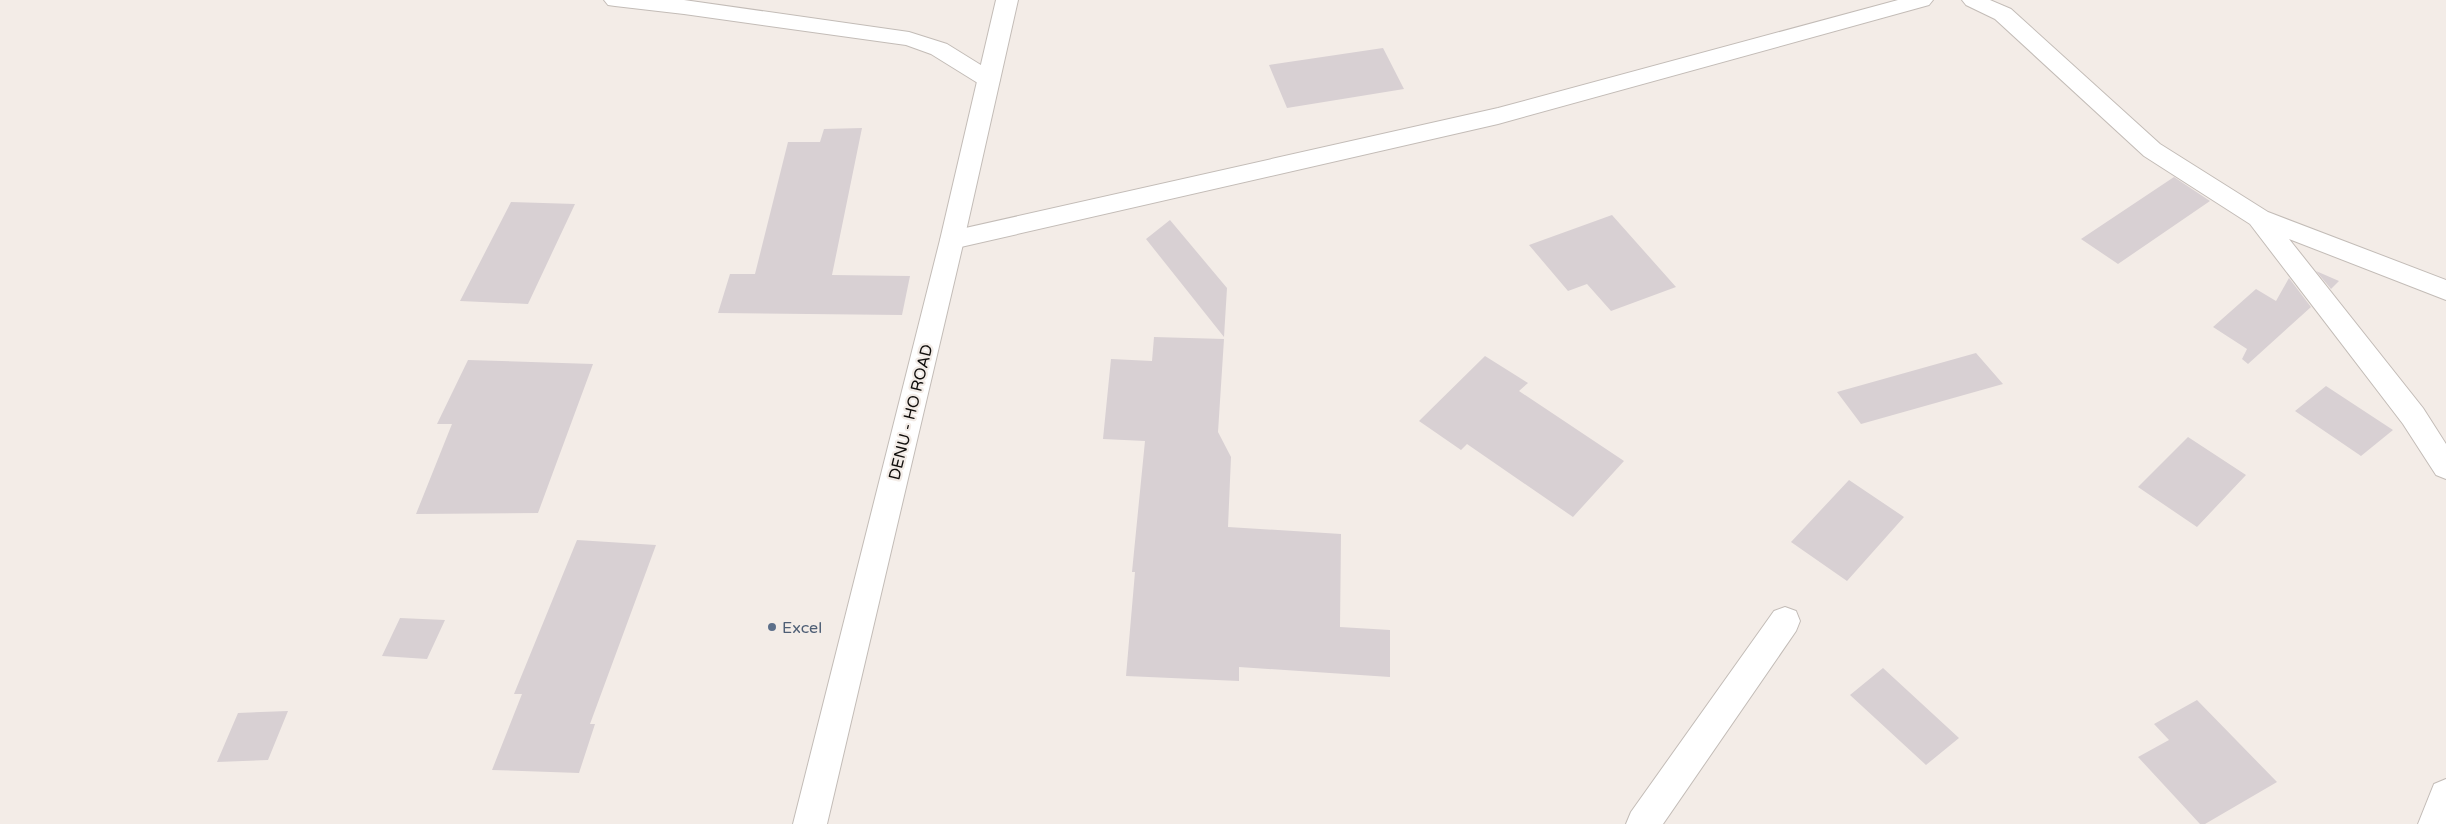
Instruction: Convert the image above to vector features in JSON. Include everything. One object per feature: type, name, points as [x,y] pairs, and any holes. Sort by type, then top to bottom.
[{"type":"street","points":[[614,0],[684,7],[909,39],[939,49],[989,80]]},
{"type":"street","name":"DENU - HO ROAD","points":[[810,824],[952,240],[1007,0]]},
{"type":"street","points":[[952,240],[1498,116],[1922,0]]},
{"type":"street","points":[[1973,0],[2003,14],[2152,150],[2259,218],[2446,290]]},
{"type":"street","points":[[2259,218],[2413,416],[2446,467]]},
{"type":"street","points":[[1643,824],[1785,621]]},
{"type":"street","points":[[2435,824],[2446,795]]},
{"type":"building","points":[[1383,48],[1404,89],[1287,108],[1269,65]]},
{"type":"building","points":[[862,128],[832,275],[910,276],[902,315],[718,313],[730,274],[755,274],[788,142],[820,142],[824,129]]},
{"type":"building","points":[[2174,177],[2210,201],[2118,264],[2081,239]]},
{"type":"building","points":[[511,202],[575,204],[528,304],[460,301]]},
{"type":"building","points":[[1612,215],[1676,287],[1611,311],[1587,284],[1568,291],[1529,245]]},
{"type":"building","points":[[1170,220],[1227,288],[1224,337],[1146,239]]},
{"type":"building","points":[[2316,271],[2339,281],[2331,289]]},
{"type":"building","points":[[2289,278],[2311,307],[2248,364],[2242,359],[2247,349],[2213,327],[2256,289],[2276,301]]},
{"type":"building","points":[[1154,337],[1224,339],[1218,432],[1231,457],[1228,527],[1341,534],[1340,627],[1390,630],[1390,677],[1239,667],[1239,681],[1126,676],[1135,572],[1132,572],[1145,441],[1103,439],[1111,359],[1152,361]]},
{"type":"building","points":[[1976,353],[2003,384],[1861,424],[1837,392]]},
{"type":"building","points":[[1485,356],[1528,383],[1519,391],[1624,461],[1573,517],[1467,444],[1461,450],[1419,421]]},
{"type":"building","points":[[468,360],[593,364],[538,513],[416,514],[452,424],[437,424]]},
{"type":"building","points":[[2326,386],[2393,430],[2361,456],[2295,411]]},
{"type":"building","points":[[2188,437],[2246,475],[2197,527],[2138,487]]},
{"type":"building","points":[[1849,480],[1904,517],[1847,581],[1791,542]]},
{"type":"building","points":[[577,540],[656,545],[590,724],[595,724],[579,773],[492,770],[522,694],[514,694]]},
{"type":"building","points":[[400,618],[445,620],[427,659],[382,656]]},
{"type":"building","points":[[1883,668],[1959,738],[1926,765],[1850,695]]},
{"type":"building","points":[[2197,700],[2277,782],[2205,824],[2200,824],[2138,757],[2169,740],[2154,724]]},
{"type":"building","points":[[288,711],[268,760],[217,762],[238,713]]},
{"type":"place","name":"Excel","points":[[772,627]]}]
